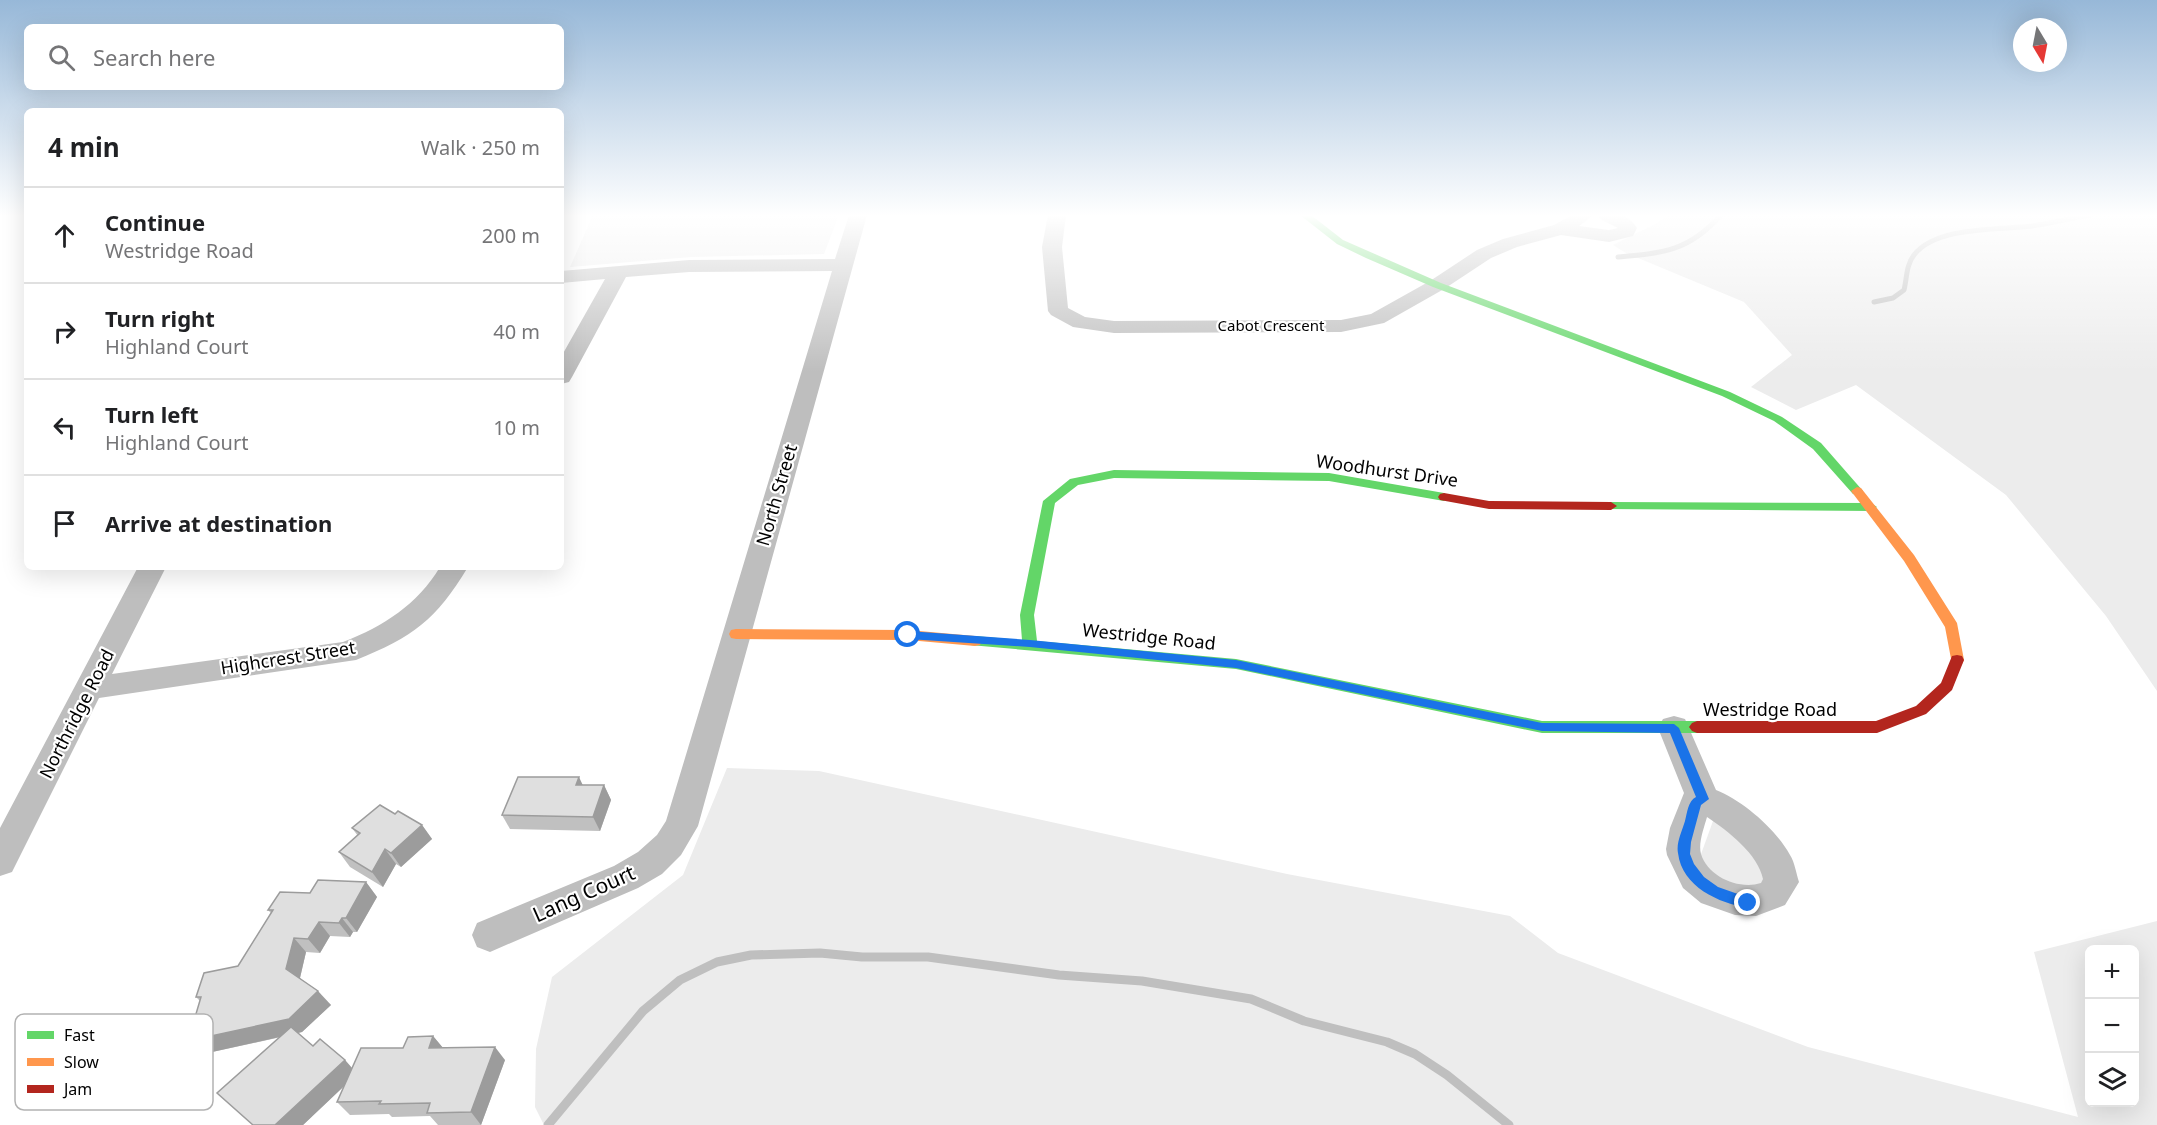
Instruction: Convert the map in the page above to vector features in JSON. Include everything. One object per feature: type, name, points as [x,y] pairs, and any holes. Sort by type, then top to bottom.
[{"type":"street","points":[[564,277],[668,268]]},
{"type":"street","name":"North Street","points":[[695,775],[844,268]]},
{"type":"street","name":"Cabot Crescent","points":[[1054,268],[1058,311],[1080,323],[1113,327],[1341,326],[1377,319],[1464,268]]},
{"type":"street","name":"Westridge Road","points":[[736,634],[908,635],[1236,664],[1542,727],[1877,727],[1921,710],[1947,686],[1958,659],[1952,627],[1909,558],[1871,507],[1817,446],[1778,419],[1726,394],[1437,285],[1398,268]]},
{"type":"street","points":[[564,371],[620,271]]},
{"type":"street","name":"Woodhurst Drive","points":[[1030,644],[1027,615],[1049,501],[1074,482],[1114,474],[1329,477],[1489,505],[1871,507]]},
{"type":"street","name":"Northridge Road","points":[[0,861],[150,570]]},
{"type":"street","name":"Highcrest Street","points":[[91,688],[346,652],[377,641],[404,627],[431,603],[452,570]]},
{"type":"street","points":[[1674,728],[1703,799]]},
{"type":"street","name":"Lang Court","points":[[490,936],[626,877],[650,863],[669,845],[681,826],[695,775]]},
{"type":"shaded area","points":[[1661,268],[2157,268],[2157,691],[2106,616],[2006,495],[1856,385],[1796,410],[1751,387],[1792,355],[1744,302]]},
{"type":"shaded area","points":[[727,768],[819,771],[1287,874],[1510,916],[1558,953],[1808,1047],[2078,1117],[2034,952],[2157,921],[2157,1125],[544,1125],[535,1107],[536,1049],[552,977],[683,875]]},
{"type":"shaded area","points":[[1713,821],[1717,821],[1758,855],[1768,877],[1756,888],[1717,880],[1700,857]]},
{"type":"building","points":[[518,777],[579,777],[576,785],[604,785],[593,817],[502,815]]},
{"type":"building","points":[[380,805],[395,814],[398,811],[422,825],[391,853],[385,849],[372,872],[339,852],[360,833],[352,828]]},
{"type":"building","points":[[318,880],[366,882],[346,918],[342,918],[339,923],[319,922],[308,939],[294,938],[286,969],[318,991],[289,1019],[213,1036],[213,1014],[196,1014],[201,997],[196,997],[204,973],[238,966],[273,910],[268,910],[280,892],[310,893]]},
{"type":"building","points":[[291,1027],[313,1046],[320,1039],[345,1060],[275,1125],[253,1125],[217,1093]]},
{"type":"building","points":[[433,1036],[429,1048],[495,1047],[471,1112],[427,1113],[430,1103],[337,1102],[361,1048],[403,1048],[408,1037]]},
{"type":"waterway","points":[[1874,302],[1893,298],[1904,290],[1908,268]]},
{"type":"waterway","points":[[548,1125],[643,1011],[680,980],[717,962],[751,955],[820,953],[862,957],[928,957],[1059,975],[1142,981],[1251,999],[1304,1021],[1387,1042],[1415,1054],[1447,1075],[1509,1125]]},
{"type":"traffic: fast","points":[[1396,268],[1726,394],[1778,419],[1817,446],[1857,491]]},
{"type":"traffic: fast","points":[[1030,643],[1027,615],[1049,501],[1074,482],[1114,474],[1329,477],[1444,497]]},
{"type":"traffic: fast","points":[[1611,506],[1871,507]]},
{"type":"traffic: fast","points":[[975,641],[1236,664],[1542,727],[1697,727]]},
{"type":"traffic: slow","points":[[1857,491],[1909,558],[1952,627],[1957,660]]},
{"type":"traffic: slow","points":[[736,634],[908,635],[975,641]]},
{"type":"traffic: jam","points":[[1444,497],[1489,505],[1611,506]]},
{"type":"traffic: jam","points":[[1697,727],[1877,727],[1921,710],[1947,686],[1957,660]]},
{"type":"route","points":[[908,635],[1236,664],[1542,727],[1674,728],[1703,799],[1696,802],[1690,819],[1684,842],[1684,854],[1690,868],[1714,891],[1731,899],[1748,903]]}]
